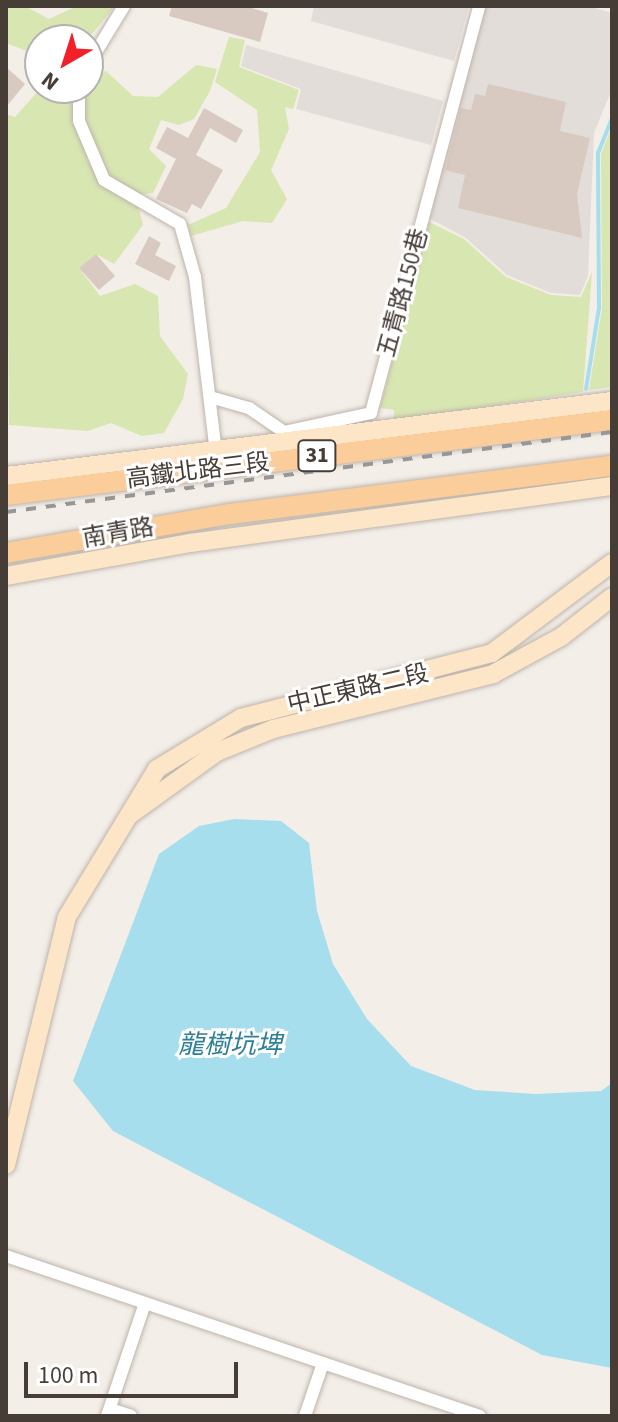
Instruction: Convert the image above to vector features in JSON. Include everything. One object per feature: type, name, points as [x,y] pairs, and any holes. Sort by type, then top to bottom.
[{"type":"main road","name":"高鐵北路三段","points":[[216,452],[612,401]]},
{"type":"main road","name":"高鐵北路三段","points":[[14,494],[612,420]]},
{"type":"main road","points":[[6,476],[216,452]]},
{"type":"main road","name":"高鐵北路三段","points":[[230,514],[612,466]]},
{"type":"main road","name":"南青路","points":[[6,576],[190,543],[610,487]]},
{"type":"main road","name":"南青路","points":[[6,553],[230,514]]},
{"type":"main road","name":"中正東路二段","points":[[6,1165],[67,917],[116,826],[157,769],[241,718],[492,653],[612,563]]},
{"type":"main road","name":"中正東路二段","points":[[116,826],[217,752],[273,729],[493,674],[561,637],[612,597]]},
{"type":"street","points":[[104,39],[124,6]]},
{"type":"street","name":"五青路150巷","points":[[210,397],[249,408],[284,432],[371,413],[479,6]]},
{"type":"street","points":[[79,104],[79,121],[104,180],[180,224],[210,397],[216,452]]},
{"type":"street","points":[[6,1256],[480,1416]]},
{"type":"street","points":[[131,1416],[109,1412],[145,1303]]},
{"type":"street","points":[[305,1416],[323,1363]]},
{"type":"shaded area","points":[[314,6],[469,6],[454,61],[311,21]]},
{"type":"shaded area","points":[[485,6],[588,6],[612,13],[612,89],[594,133],[588,276],[580,295],[551,293],[507,275],[466,238],[429,218]]},
{"type":"shaded area","points":[[246,45],[443,101],[431,145],[296,109],[301,89],[241,66]]},
{"type":"green space","points":[[6,6],[25,6],[49,19],[77,6],[115,6],[100,24],[24,24],[24,50],[6,43]]},
{"type":"green space","points":[[229,37],[245,40],[239,67],[299,90],[293,109],[285,107],[289,129],[271,170],[287,199],[272,223],[243,221],[191,236],[188,225],[226,208],[260,152],[257,110],[215,82]]},
{"type":"green space","points":[[196,65],[217,69],[210,91],[194,119],[179,125],[161,120],[149,149],[166,166],[153,193],[135,195],[143,225],[114,264],[96,254],[79,268],[100,296],[135,284],[158,296],[160,336],[188,374],[183,399],[164,433],[142,436],[111,423],[88,431],[9,425],[6,114],[15,117],[27,104],[104,104],[106,71],[133,96],[158,97]]},
{"type":"green space","points":[[612,126],[612,387],[589,390],[602,308],[601,154]]},
{"type":"green space","points":[[429,222],[464,239],[506,277],[551,295],[581,297],[592,272],[583,392],[394,421],[394,410],[380,408]]},
{"type":"water","name":"龍樹坑埤","points":[[234,819],[281,821],[309,843],[317,911],[333,964],[367,1019],[411,1066],[475,1090],[536,1094],[601,1091],[612,1083],[612,1368],[542,1355],[113,1131],[73,1081],[159,854],[199,826]]},
{"type":"building","points":[[172,6],[245,6],[268,13],[260,42],[169,16]]},
{"type":"building","points":[[6,67],[24,85],[6,107]]},
{"type":"building","points":[[488,84],[566,102],[560,131],[590,138],[577,194],[582,238],[458,208],[465,175],[445,170],[461,108],[471,110],[475,94],[485,96]]},
{"type":"building","points":[[204,108],[243,130],[236,143],[210,128],[196,155],[223,170],[201,209],[192,204],[187,213],[156,199],[176,159],[156,148],[167,127],[188,138]]},
{"type":"building","points":[[149,236],[161,243],[155,255],[176,266],[169,281],[135,264]]},
{"type":"building","points":[[96,254],[115,276],[99,290],[79,268]]},
{"type":"waterway","points":[[586,389],[599,308],[598,153],[612,119]]},
{"type":"railway","points":[[6,512],[612,432]]}]
